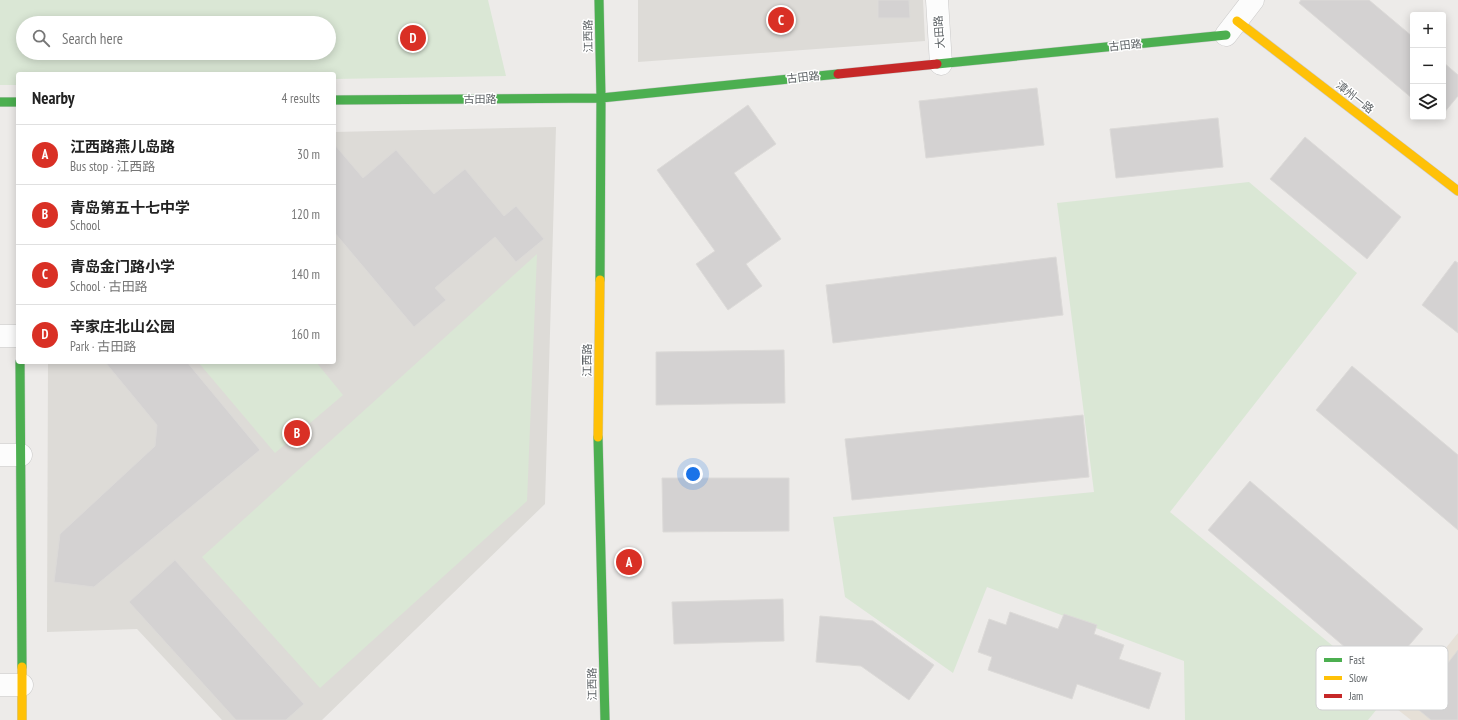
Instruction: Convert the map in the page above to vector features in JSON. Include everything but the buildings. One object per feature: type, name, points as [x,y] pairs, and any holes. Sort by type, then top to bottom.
[{"type":"street","name":"江西路","points":[[599,0],[601,98],[598,471],[605,720]]},
{"type":"street","name":"大田路","points":[[937,0],[941,64]]},
{"type":"street","points":[[1232,28],[1253,0]]},
{"type":"street","name":"古田路","points":[[336,100],[601,98],[941,64],[1232,28]]},
{"type":"street","name":"漳州一路","points":[[1232,28],[1458,191]]},
{"type":"street","points":[[0,102],[16,102]]},
{"type":"street","points":[[0,336],[16,336]]},
{"type":"street","points":[[20,364],[10,455],[22,685],[22,720]]},
{"type":"street","points":[[0,685],[22,685]]},
{"type":"shaded area","points":[[638,0],[923,0],[925,41],[638,62]]},
{"type":"shaded area","points":[[556,127],[545,504],[322,720],[222,720],[137,629],[47,632],[48,364],[336,364],[336,132]]},
{"type":"shaded area","points":[[1458,633],[1458,720],[1411,720],[1398,710],[1448,710],[1448,646]]},
{"type":"green space","points":[[0,0],[488,0],[506,76],[336,79],[336,72],[16,72],[16,85],[0,85]]},
{"type":"green space","points":[[1249,182],[1357,273],[1170,512],[1333,646],[1316,646],[1316,710],[1376,710],[1368,720],[1185,720],[1184,661],[987,587],[953,673],[845,597],[833,517],[1094,492],[1057,203]]},
{"type":"green space","points":[[537,254],[527,501],[320,688],[202,557]]},
{"type":"green space","points":[[200,364],[318,364],[343,395],[275,453]]},
{"type":"traffic: fast","points":[[599,0],[601,98],[600,280]]},
{"type":"traffic: fast","points":[[937,64],[1226,35]]},
{"type":"traffic: fast","points":[[336,100],[601,98],[838,74]]},
{"type":"traffic: fast","points":[[0,102],[16,102]]},
{"type":"traffic: fast","points":[[20,364],[22,667]]},
{"type":"traffic: fast","points":[[598,437],[605,720]]},
{"type":"traffic: slow","points":[[1237,21],[1458,191]]},
{"type":"traffic: slow","points":[[598,437],[600,280]]},
{"type":"traffic: slow","points":[[22,667],[22,720]]},
{"type":"traffic: jam","points":[[838,74],[937,64]]},
{"type":"place","name":"青岛金门路小学","points":[[781,20]]},
{"type":"place","name":"辛家庄北山公园","points":[[413,38]]},
{"type":"place","name":"青岛第五十七中学","points":[[297,433]]},
{"type":"place","name":"江西路燕儿岛路","points":[[629,562]]}]
